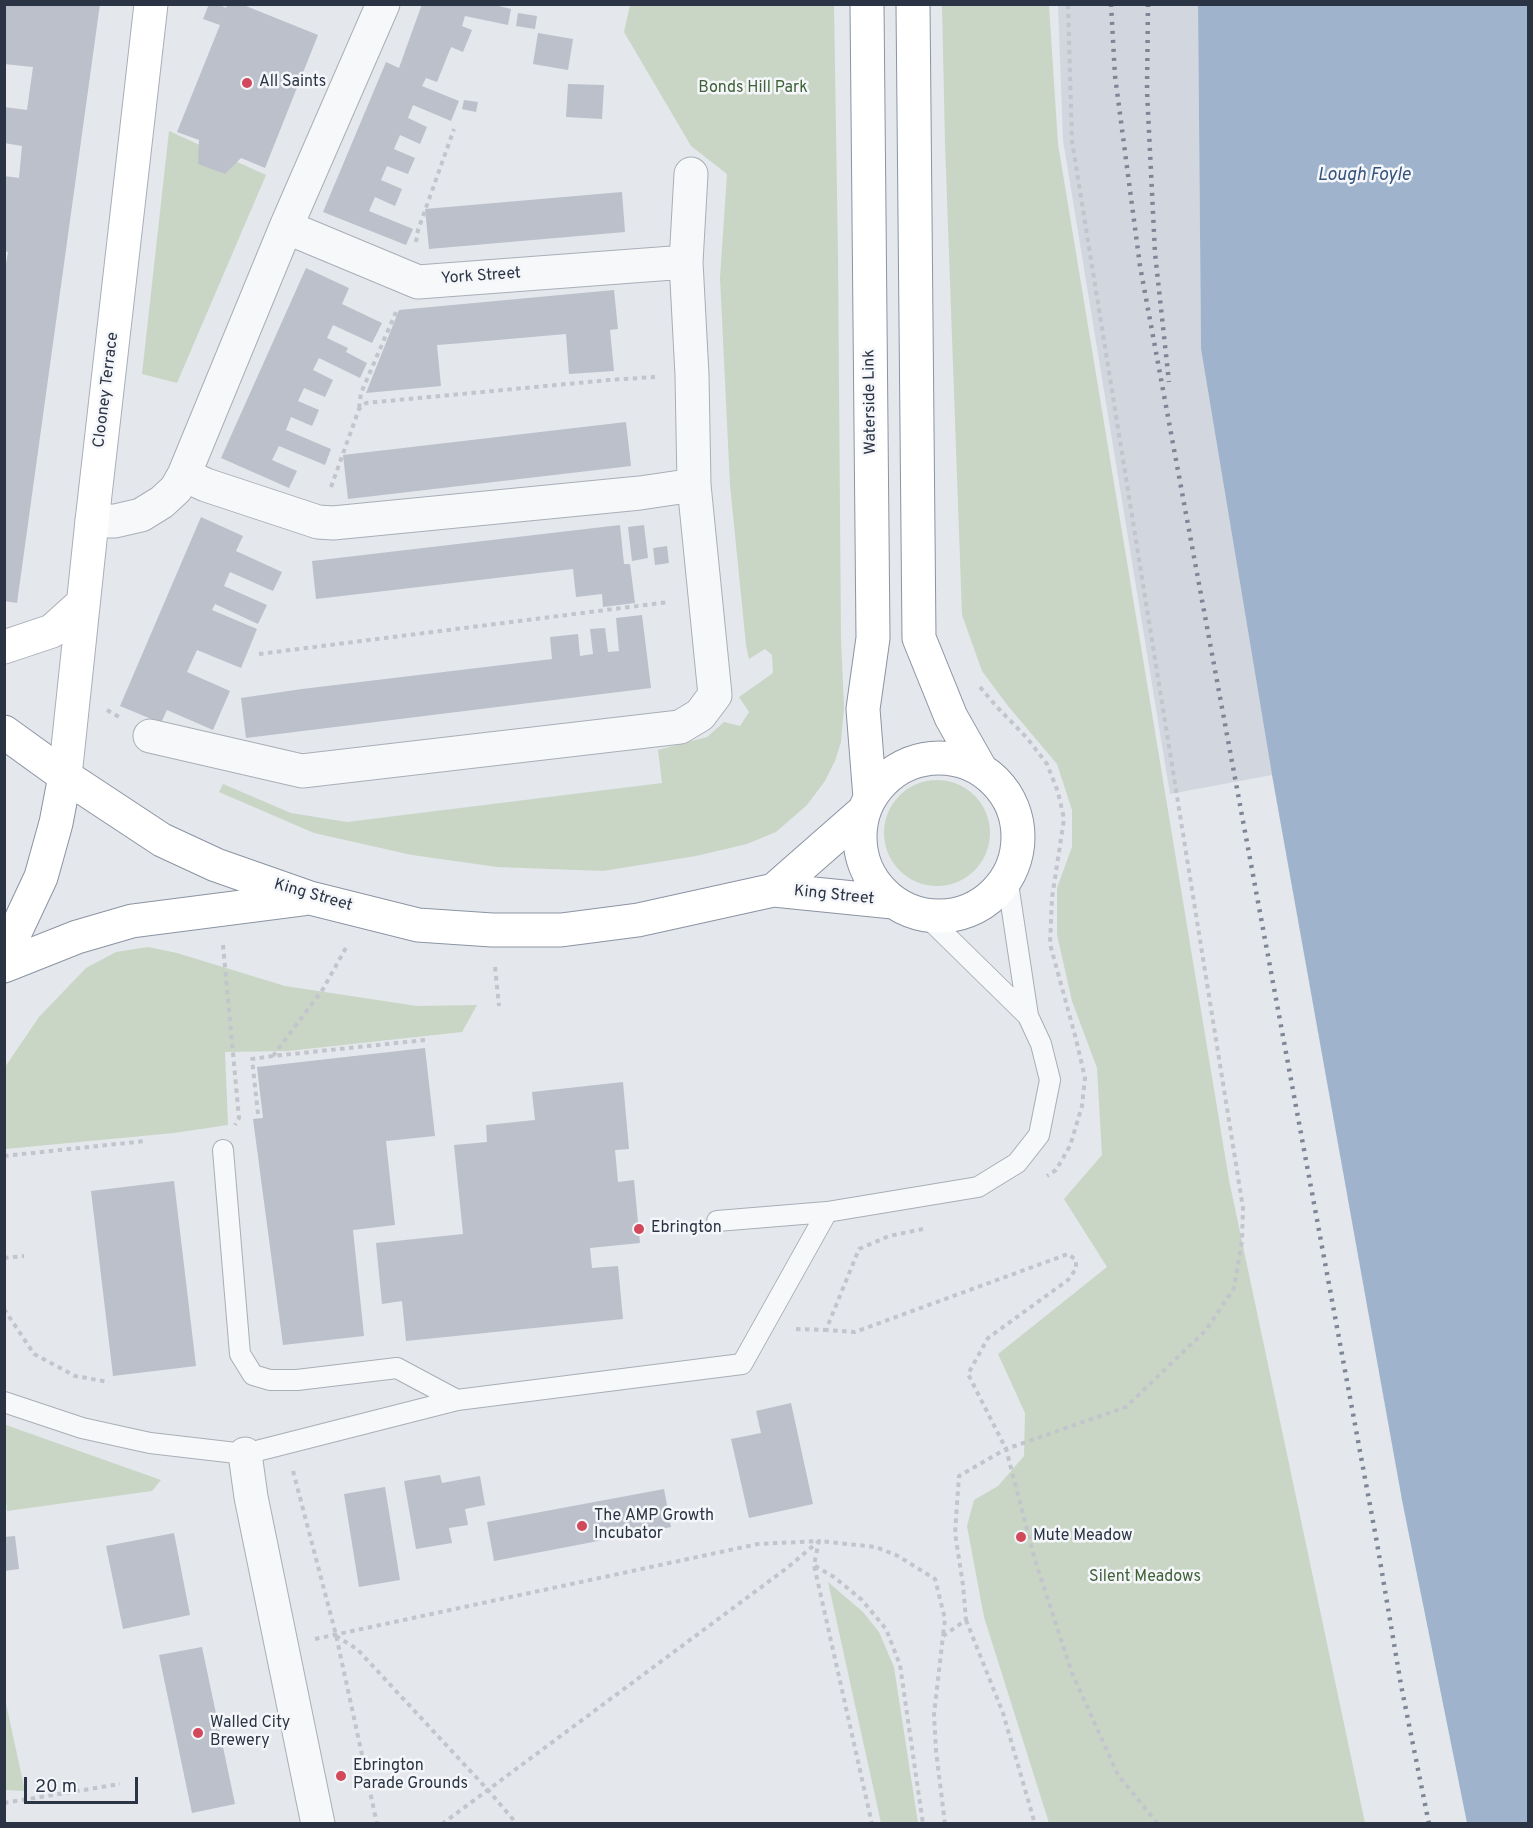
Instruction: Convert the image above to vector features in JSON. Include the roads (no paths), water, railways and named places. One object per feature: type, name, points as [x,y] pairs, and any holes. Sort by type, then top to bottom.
[{"type":"main road","name":"Clooney Terrace","points":[[65,776],[151,4]]},
{"type":"main road","name":"Waterside Link","points":[[867,4],[873,638],[863,709],[867,804],[859,836],[862,856],[873,881],[893,902],[925,915],[952,915],[974,908],[996,892],[1015,861],[1018,829],[1015,813],[1008,798],[996,782],[968,763],[933,758],[914,761],[885,778],[867,804]]},
{"type":"main road","name":"Waterside Link","points":[[913,4],[919,638],[951,717],[981,770]]},
{"type":"main road","points":[[4,647],[52,631],[83,603]]},
{"type":"main road","name":"King Street","points":[[4,732],[65,776],[162,840],[216,865],[310,898],[418,925],[492,930],[561,930],[638,920],[774,890],[893,902]]},
{"type":"main road","points":[[4,956],[41,877],[56,823],[65,776]]},
{"type":"main road","name":"King Street","points":[[774,890],[867,804]]},
{"type":"main road","points":[[4,966],[77,937],[132,921],[310,898]]},
{"type":"street","points":[[92,521],[115,521],[141,515],[162,502],[176,489],[184,475],[382,4]]},
{"type":"street","points":[[150,736],[302,771],[680,727],[700,715],[716,695],[694,485],[692,375],[686,262],[691,174]]},
{"type":"street","name":"York Street","points":[[286,228],[418,282],[686,262]]},
{"type":"street","points":[[184,475],[206,485],[318,522],[333,523],[640,493],[694,485]]},
{"type":"street","points":[[245,1454],[250,1497],[318,1824]]},
{"type":"lane","points":[[717,1221],[827,1212],[978,1186],[1017,1163],[1039,1136],[1050,1080],[1041,1044],[1028,1016],[1007,877]]},
{"type":"lane","points":[[925,915],[1028,1016]]},
{"type":"lane","points":[[223,1150],[240,1354],[253,1375],[270,1380],[297,1380],[397,1368],[457,1400]]},
{"type":"lane","points":[[4,1402],[82,1428],[150,1443],[245,1454],[457,1400],[742,1364],[827,1212]]},
{"type":"water","name":"Lough Foyle","points":[[1198,5],[1528,5],[1528,1823],[1467,1823],[1402,1500],[1272,775],[1201,349]]},
{"type":"railway","points":[[1111,4],[1115,76],[1140,266],[1377,1543],[1401,1685],[1429,1824]]},
{"type":"railway","points":[[1148,4],[1147,91],[1155,253],[1169,382]]},
{"type":"place","name":"All Saints","points":[[247,83]]},
{"type":"place","name":"Ebrington","points":[[639,1229]]},
{"type":"place","name":"The AMP Growth Incubator","points":[[582,1526]]},
{"type":"place","name":"Mute Meadow","points":[[1021,1537]]},
{"type":"place","name":"Walled City Brewery","points":[[198,1733]]},
{"type":"place","name":"Ebrington Parade Grounds","points":[[341,1776]]},
{"type":"park label","name":"Bonds Hill Park","points":[[753,89]]},
{"type":"park label","name":"Silent Meadows","points":[[1145,1578]]}]
